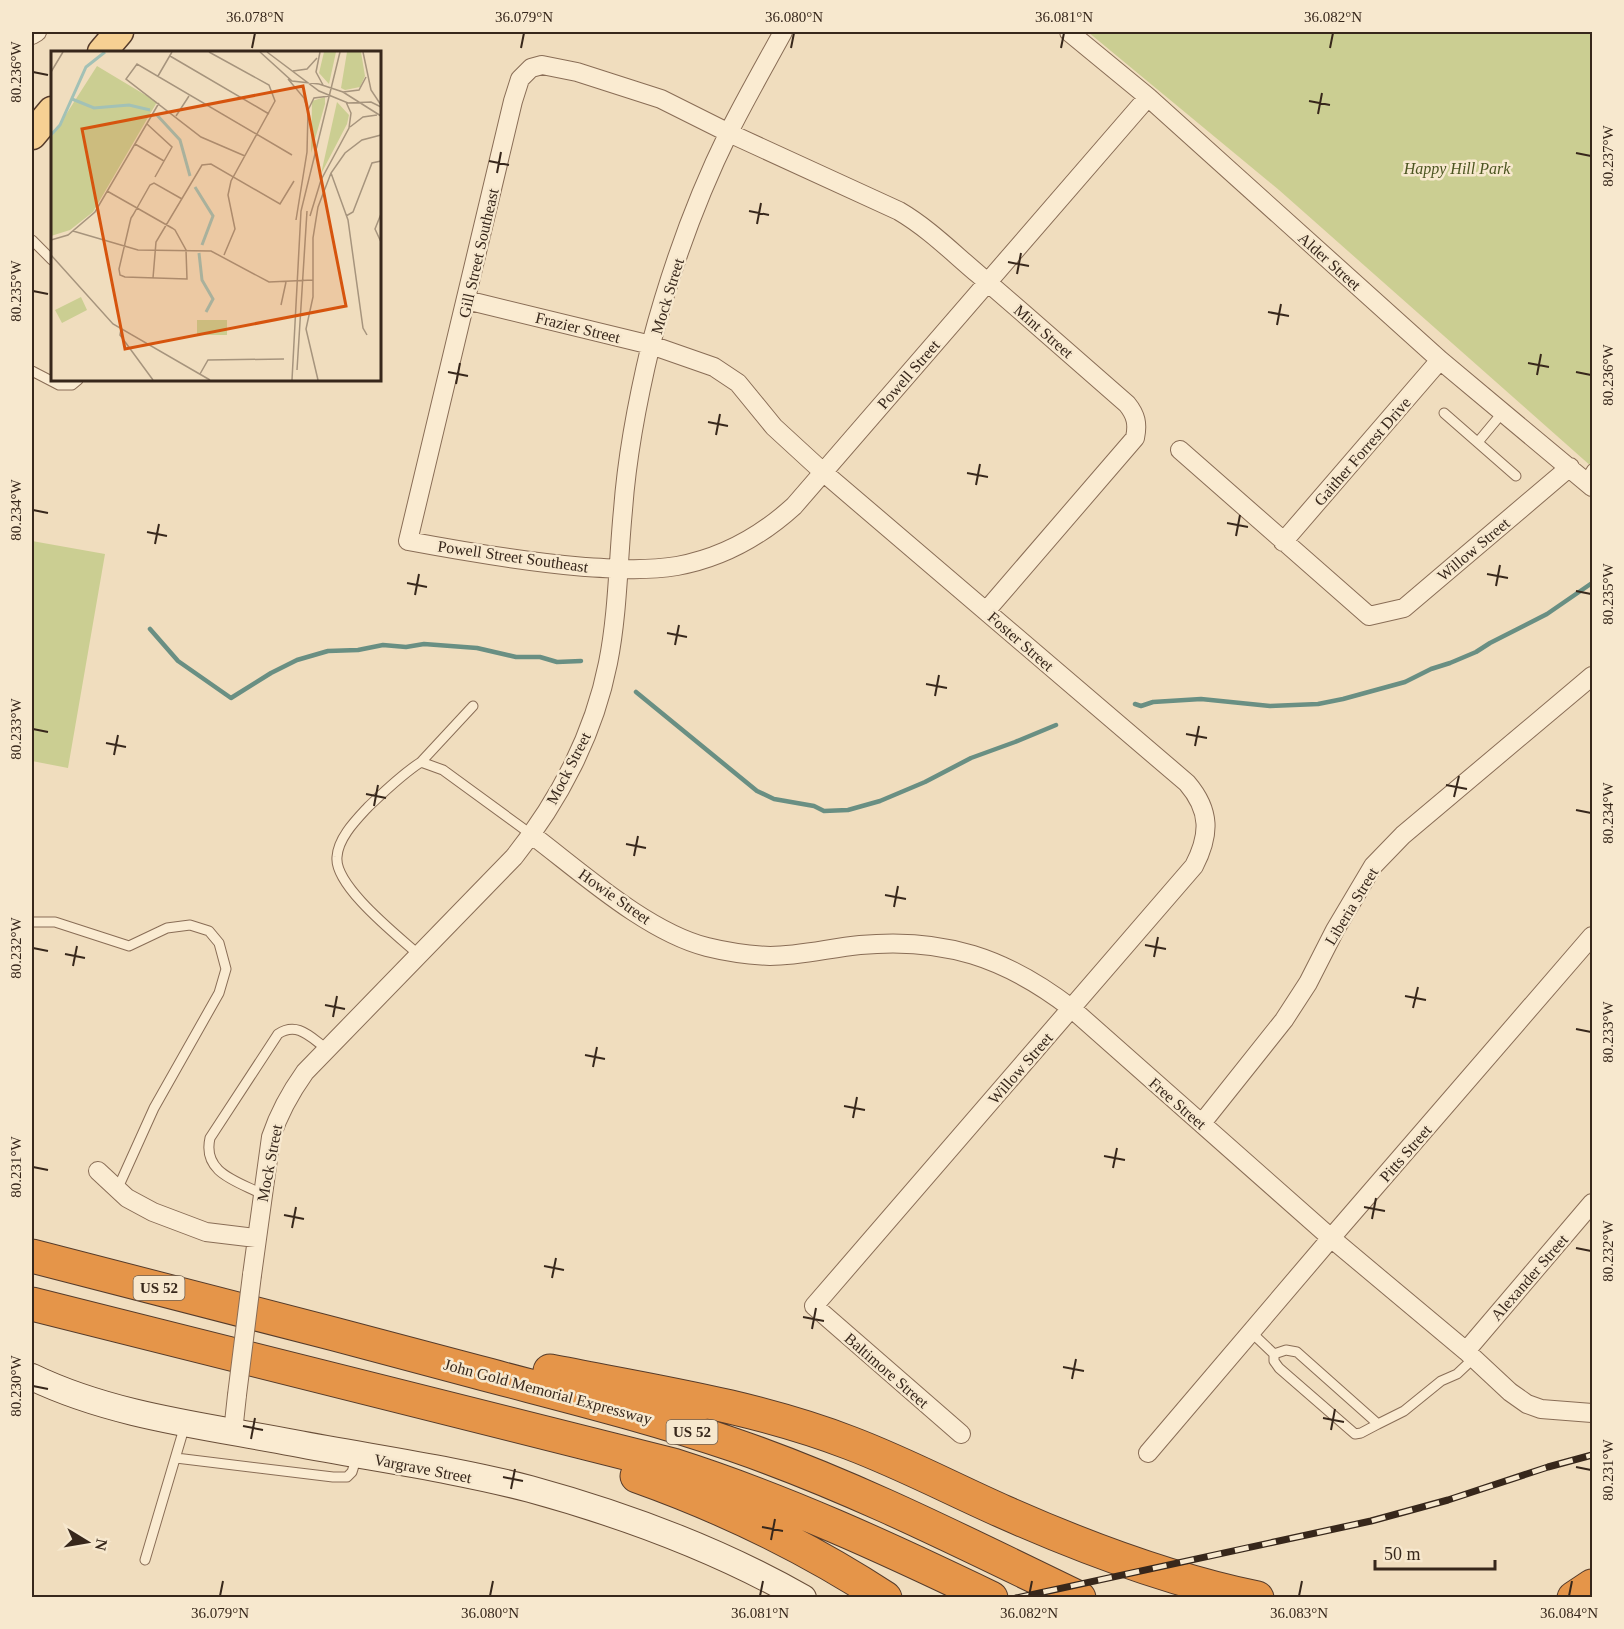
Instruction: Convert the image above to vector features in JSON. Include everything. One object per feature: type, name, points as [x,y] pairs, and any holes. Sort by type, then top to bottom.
[{"type":"highway","name":"John Gold Memorial Expressway","points":[[32,1256],[637,1415],[733,1445],[886,1506],[1078,1598]]},
{"type":"highway","name":"US 52","points":[[32,1304],[638,1456],[721,1481],[831,1523],[991,1598]]},
{"type":"highway","points":[[286,1321],[722,1404],[766,1415],[852,1444],[1002,1511],[1104,1553],[1257,1598]]},
{"type":"highway","points":[[457,1412],[655,1482],[741,1517],[835,1566],[885,1598]]},
{"type":"highway","points":[[1574,1598],[1593,1586]]},
{"type":"main road","points":[[103,51],[119,32]]},
{"type":"main road","points":[[32,135],[51,112]]},
{"type":"street","points":[[32,35],[37,32]]},
{"type":"street","name":"Mock Street","points":[[233,1432],[262,1194],[269,1147],[278,1118],[305,1072],[514,857],[532,835],[580,752],[595,714],[608,663],[614,624],[623,507],[632,442],[651,345],[687,233],[729,133],[783,32]]},
{"type":"street","name":"Alder Street","points":[[1070,32],[1148,97],[1440,360],[1570,467],[1590,478]]},
{"type":"street","name":"Gill Street Southeast","points":[[408,541],[520,80],[531,69],[542,65],[552,66],[606,80],[661,99],[729,133]]},
{"type":"street","name":"Powell Street","points":[[618,570],[677,566],[730,549],[777,522],[794,506],[1148,97]]},
{"type":"street","name":"Mint Street","points":[[729,133],[905,214],[923,226],[1127,404],[1135,414],[1137,427],[1135,438],[986,611]]},
{"type":"street","name":"Frazier Street","points":[[466,300],[651,345],[714,367],[738,383],[774,427],[823,472]]},
{"type":"street","name":"Gaither Forrest Drive","points":[[1283,542],[1440,360]]},
{"type":"street","points":[[1180,450],[1283,542]]},
{"type":"street","name":"Willow Street","points":[[1283,542],[1369,616],[1404,608],[1570,467]]},
{"type":"street","name":"Foster Street","points":[[823,472],[1187,783],[1201,800],[1205,819]]},
{"type":"street","name":"Powell Street Southeast","points":[[408,541],[503,558],[618,570]]},
{"type":"street","name":"Liberia Street","points":[[1202,1123],[1284,1020],[1308,983],[1335,930],[1373,866],[1403,835],[1590,683]]},
{"type":"street","name":"Willow Street","points":[[814,1306],[1194,866],[1205,839],[1205,819]]},
{"type":"street","name":"Howie Street","points":[[532,835],[636,914],[682,939],[704,946]]},
{"type":"street","name":"Pitts Street","points":[[1148,1453],[1593,936]]},
{"type":"street","name":"Free Street","points":[[704,946],[743,954],[772,956],[862,945],[906,944],[950,948],[1003,964],[1044,987],[1071,1008],[1331,1238],[1470,1354],[1510,1392],[1527,1404],[1556,1412],[1593,1413]]},
{"type":"street","points":[[98,1171],[117,1190],[141,1206],[195,1228],[218,1234],[256,1238]]},
{"type":"street","name":"Alexander Street","points":[[1470,1354],[1593,1203]]},
{"type":"street","name":"Baltimore Street","points":[[814,1306],[961,1434]]},
{"type":"street","name":"Vargrave Street","points":[[32,1377],[110,1406],[233,1432],[354,1463],[528,1489],[613,1513],[698,1546],[803,1598]]},
{"type":"lane","points":[[32,240],[51,259]]},
{"type":"lane","points":[[32,371],[51,381]]},
{"type":"lane","points":[[51,381],[59,385],[72,385],[77,381]]},
{"type":"lane","points":[[1478,442],[1503,412]]},
{"type":"lane","points":[[1444,413],[1516,476]]},
{"type":"lane","points":[[419,955],[359,900],[343,879],[336,858],[348,828],[401,775],[421,762],[473,706]]},
{"type":"lane","points":[[421,762],[443,770],[532,835]]},
{"type":"lane","points":[[32,922],[55,922],[129,946],[167,928],[190,925],[209,931],[219,943],[226,969],[219,993],[154,1108],[117,1190]]},
{"type":"lane","points":[[262,1194],[218,1172],[210,1161],[207,1148],[210,1138],[218,1122],[278,1034],[285,1029],[298,1029],[327,1049]]},
{"type":"lane","points":[[1251,1332],[1274,1354],[1274,1361],[1279,1368],[1355,1434],[1404,1411],[1441,1381],[1457,1374],[1470,1354]]},
{"type":"lane","points":[[1274,1354],[1286,1350],[1297,1352],[1378,1424]]},
{"type":"lane","points":[[145,1560],[186,1423]]},
{"type":"lane","points":[[176,1458],[333,1477],[347,1477],[354,1463]]},
{"type":"green space","name":"Happy Hill Park","points":[[1088,32],[1592,32],[1592,467],[1279,190]]},
{"type":"green space","points":[[32,541],[105,554],[68,768],[32,761]]},
{"type":"waterway","points":[[1135,704],[1141,706],[1153,702],[1201,699],[1270,706],[1318,704],[1343,699],[1405,682],[1431,669],[1476,652],[1547,614],[1592,583]]},
{"type":"waterway","points":[[150,629],[178,661],[231,698],[297,660],[328,651],[358,650],[383,645],[406,647],[424,644],[477,648],[516,657],[540,657],[557,662],[581,661]]},
{"type":"waterway","points":[[636,692],[757,791],[774,799],[814,806],[824,811],[848,810],[880,801],[925,782],[971,758],[1056,725]]},
{"type":"railway","points":[[1016,1598],[1371,1521],[1448,1500],[1592,1455]]}]
